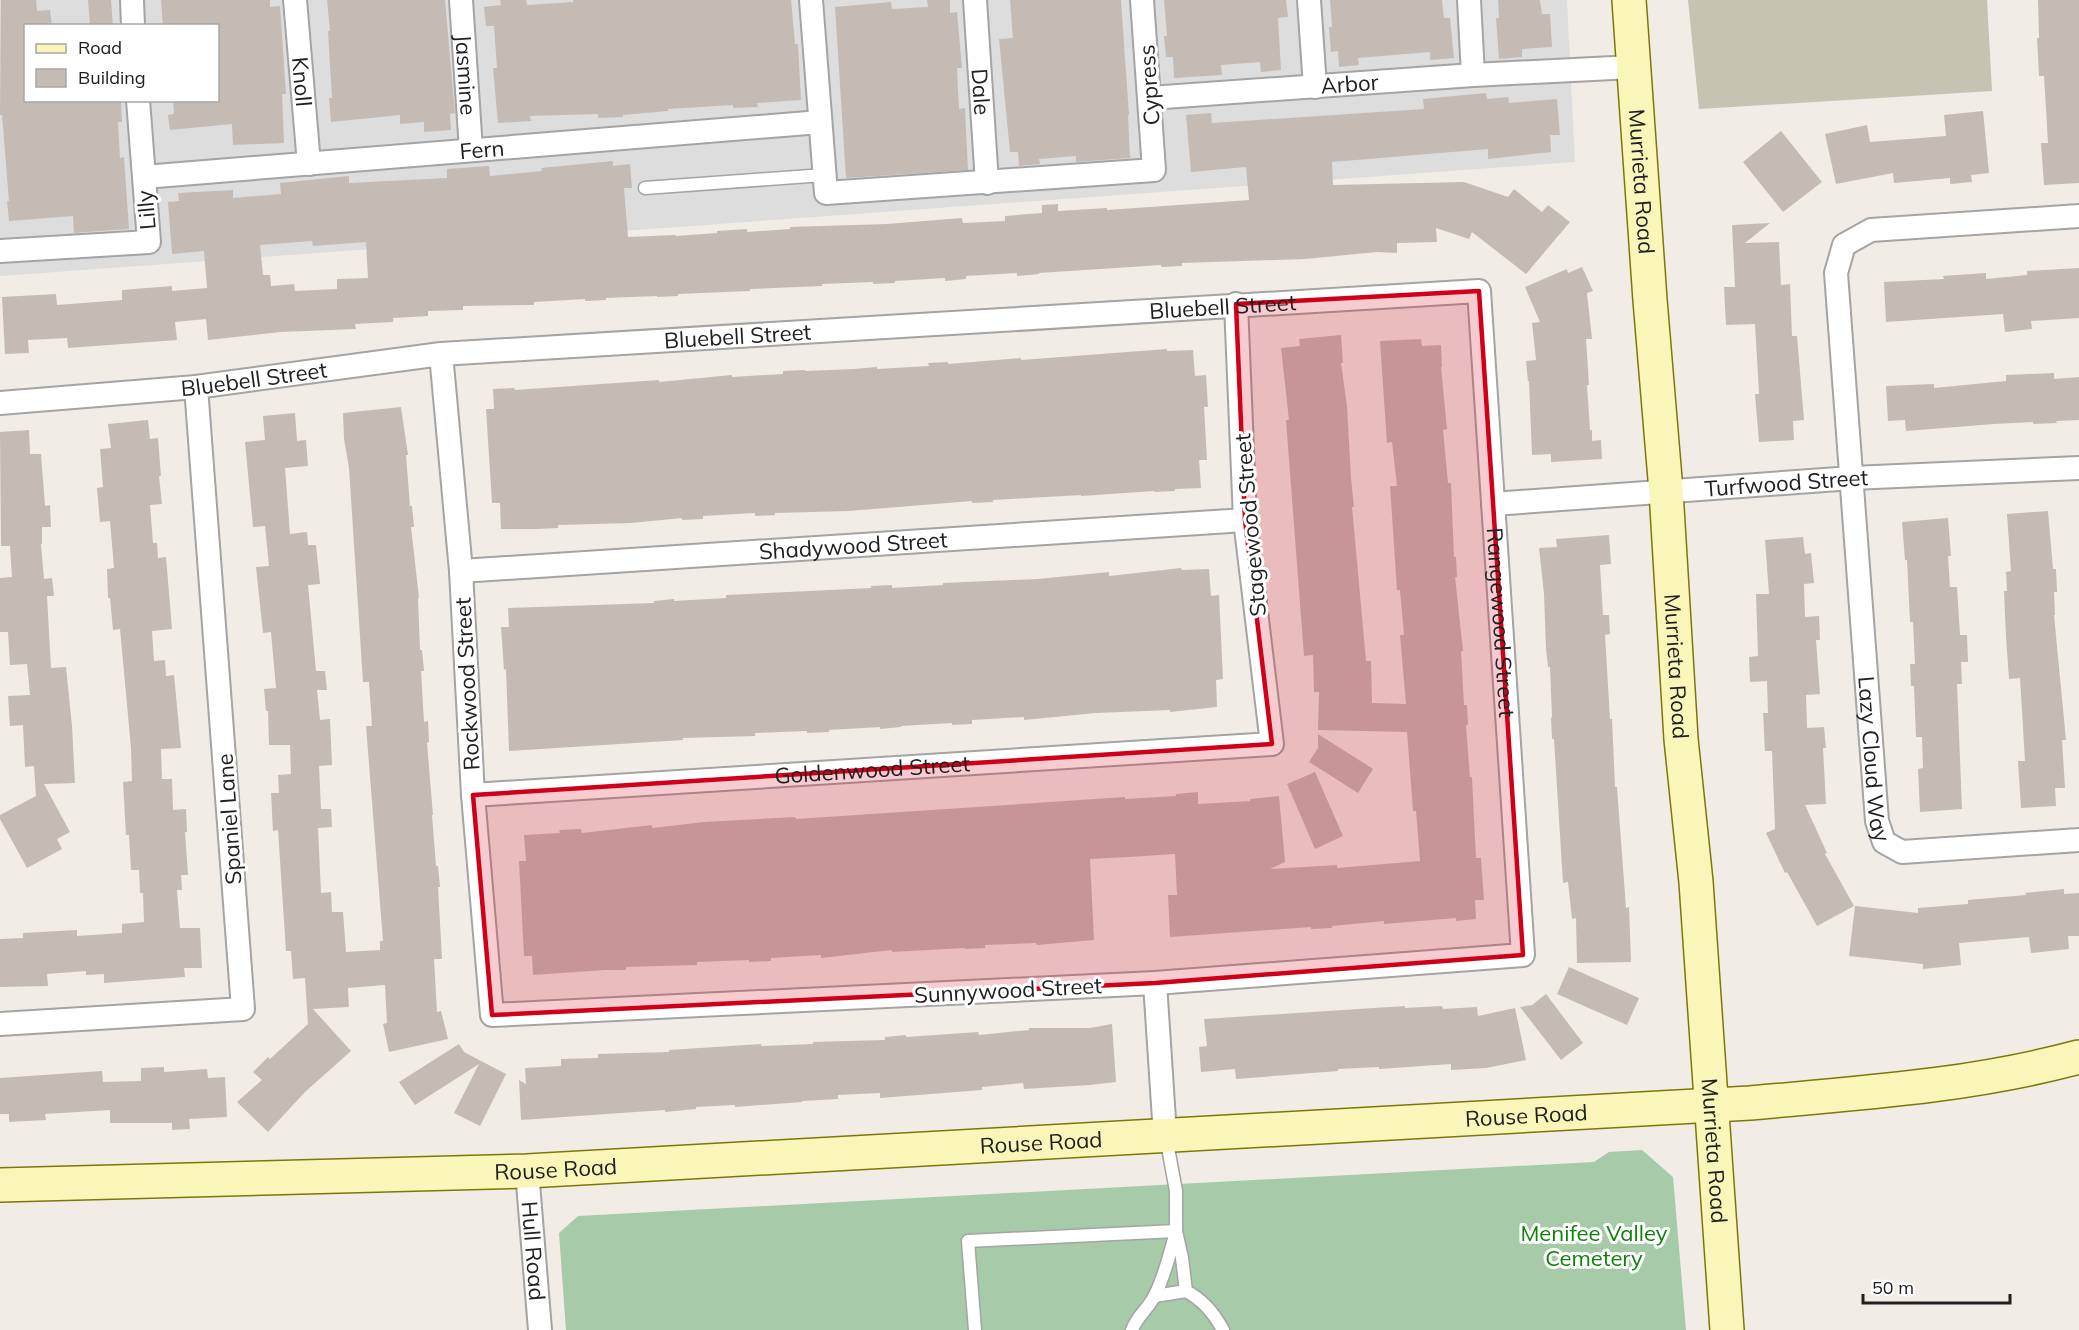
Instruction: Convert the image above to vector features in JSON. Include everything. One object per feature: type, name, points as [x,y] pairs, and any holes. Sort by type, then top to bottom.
[{"type":"street","points":[[132,0],[133,24]]},
{"type":"street","name":"Knoll","points":[[295,0],[309,164]]},
{"type":"street","name":"Jasmine","points":[[461,0],[471,150]]},
{"type":"street","points":[[812,0],[826,193],[987,183]]},
{"type":"street","name":"Dale","points":[[975,0],[987,183]]},
{"type":"street","name":"Cypress","points":[[987,183],[1154,170],[1142,0]]},
{"type":"street","points":[[1309,0],[1315,87]]},
{"type":"street","points":[[1469,0],[1473,75]]},
{"type":"street","name":"Murrieta Road","points":[[1629,0],[1666,491],[1681,739],[1696,882],[1727,1330]]},
{"type":"street","name":"Arbor","points":[[1150,98],[1473,75],[1633,67]]},
{"type":"street","name":"Lilly","points":[[0,251],[149,242],[138,102]]},
{"type":"street","name":"Fern","points":[[144,177],[820,122]]},
{"type":"street","name":"Lazy Cloud Way","points":[[2079,216],[1871,230],[1844,245],[1836,273],[1877,822],[1884,842],[1902,852],[2079,840]]},
{"type":"street","name":"Bluebell Street","points":[[0,402],[196,387],[441,354],[1479,291]]},
{"type":"street","name":"Rangewood Street","points":[[1479,291],[1523,955]]},
{"type":"street","name":"Stagewood Street","points":[[1236,304],[1245,520],[1272,744]]},
{"type":"street","name":"Rockwood Street","points":[[441,354],[461,571],[473,795],[492,1014]]},
{"type":"street","name":"Spaniel Lane","points":[[0,1024],[243,1009],[196,387]]},
{"type":"street","name":"Turfwood Street","points":[[1493,504],[1852,478],[2079,468]]},
{"type":"street","name":"Shadywood Street","points":[[461,571],[1245,520]]},
{"type":"street","name":"Goldenwood Street","points":[[473,795],[1272,744]]},
{"type":"street","name":"Sunnywood Street","points":[[492,1014],[1155,983],[1523,955]]},
{"type":"street","points":[[1155,983],[1165,1135]]},
{"type":"street","name":"Rouse Road","points":[[0,1185],[527,1171],[1712,1105],[1945,1085],[2037,1068],[2079,1057]]},
{"type":"street","name":"Hull Road","points":[[527,1171],[540,1330]]},
{"type":"lane","points":[[645,188],[824,175]]},
{"type":"lane","points":[[1165,1135],[1176,1191],[1176,1231],[1186,1291]]},
{"type":"lane","points":[[1132,1330],[1136,1319],[1155,1296],[1176,1231]]},
{"type":"lane","points":[[975,1330],[968,1241],[1176,1231]]},
{"type":"lane","points":[[1155,1296],[1186,1291],[1198,1298],[1216,1316],[1223,1330]]},
{"type":"highlighted area","points":[[1479,291],[1523,955],[1155,983],[492,1015],[473,795],[1272,744],[1245,520],[1236,304]]},
{"type":"shaded area","points":[[0,0],[1567,0],[1575,162],[0,276]]},
{"type":"shaded area","points":[[1688,0],[1987,0],[1992,91],[1699,109]]},
{"type":"green space","name":"Menifee Valley Cemetery","points":[[1642,1150],[1673,1177],[1686,1330],[566,1330],[559,1233],[578,1216],[1594,1162],[1609,1152]]},
{"type":"building","points":[[1,0],[36,0],[37,11],[50,10],[52,24],[24,24],[24,102],[121,102],[122,122],[118,122],[120,158],[124,157],[129,229],[74,233],[73,216],[9,221],[2,115],[0,115]]},
{"type":"building","points":[[88,0],[111,0],[113,24],[90,24]]},
{"type":"building","points":[[161,0],[270,0],[270,7],[280,6],[286,94],[282,94],[284,143],[233,145],[232,124],[170,130],[168,115],[174,114],[173,102],[219,102],[219,24],[163,24]]},
{"type":"building","points":[[327,0],[445,0],[455,113],[450,114],[451,130],[424,132],[424,122],[400,124],[400,115],[331,122],[328,31],[330,31]]},
{"type":"building","points":[[500,0],[526,0],[527,5],[573,2],[573,0],[791,0],[795,44],[798,44],[801,100],[757,103],[758,107],[733,108],[733,105],[668,109],[668,111],[623,115],[623,117],[598,118],[598,114],[530,116],[531,121],[498,123],[493,68],[497,68],[494,26],[486,26],[484,7],[501,5]]},
{"type":"building","points":[[927,0],[950,0],[950,13],[957,12],[962,68],[957,68],[959,109],[965,108],[968,170],[846,178],[835,7],[891,2],[892,9],[928,7]]},
{"type":"building","points":[[1010,0],[1121,0],[1130,158],[1076,162],[1076,156],[1039,159],[1040,164],[1019,166],[1018,152],[1010,152],[999,39],[1013,38]]},
{"type":"building","points":[[1164,0],[1286,0],[1288,17],[1278,18],[1281,70],[1261,72],[1260,62],[1221,65],[1222,75],[1174,78],[1173,57],[1166,57]]},
{"type":"building","points":[[1330,0],[1442,0],[1444,18],[1450,18],[1454,58],[1430,60],[1430,52],[1358,58],[1359,65],[1339,67],[1338,51],[1331,52]]},
{"type":"building","points":[[1498,0],[1540,0],[1542,14],[1550,14],[1552,47],[1522,49],[1522,57],[1499,59],[1496,18],[1499,18]]},
{"type":"building","points":[[2038,0],[2079,0],[2079,183],[2044,185],[2041,143],[2048,143],[2044,76],[2039,76]]},
{"type":"building","points":[[1486,93],[1487,99],[1508,97],[1509,103],[1557,99],[1560,135],[1550,135],[1551,152],[1488,159],[1488,149],[1332,162],[1333,185],[1464,182],[1508,197],[1514,189],[1542,212],[1548,205],[1570,222],[1526,274],[1472,232],[1469,239],[1436,228],[1437,242],[1397,243],[1397,253],[1377,252],[1305,259],[1182,263],[1182,266],[1161,267],[1161,265],[1017,276],[1017,273],[966,276],[966,279],[945,281],[945,278],[895,281],[895,283],[822,284],[822,286],[750,289],[750,291],[678,294],[678,296],[534,302],[534,305],[463,306],[463,310],[428,311],[428,316],[393,318],[393,322],[355,324],[356,329],[280,332],[208,340],[206,319],[175,322],[177,340],[68,348],[67,338],[28,340],[29,353],[5,354],[2,297],[56,294],[57,305],[122,300],[122,290],[172,286],[172,291],[207,288],[204,251],[172,254],[168,202],[179,201],[178,193],[233,190],[233,198],[281,194],[280,183],[349,176],[349,183],[447,178],[447,169],[489,166],[490,176],[613,161],[613,166],[630,164],[632,188],[624,188],[628,237],[962,218],[963,223],[1005,221],[1005,216],[1042,213],[1042,205],[1058,204],[1058,211],[1107,208],[1107,210],[1249,200],[1246,167],[1191,172],[1186,115],[1211,113],[1212,123],[1424,109],[1423,99]],"holes":[[[312,241],[313,246],[366,242],[368,278],[337,279],[337,289],[295,291],[294,284],[271,286],[270,275],[263,275],[260,245]]]},
{"type":"building","points":[[1983,111],[1989,173],[1971,175],[1972,182],[1950,184],[1950,178],[1894,183],[1893,173],[1836,184],[1825,134],[1867,125],[1870,142],[1946,136],[1944,115]]},
{"type":"building","points":[[1781,131],[1822,182],[1783,212],[1743,162]]},
{"type":"building","points":[[1770,223],[1745,243],[1779,242],[1781,285],[1790,284],[1792,336],[1797,336],[1804,420],[1793,421],[1794,440],[1759,442],[1755,394],[1759,394],[1755,324],[1726,325],[1724,287],[1735,287],[1732,225]]},
{"type":"building","points":[[1582,267],[1593,291],[1587,293],[1592,339],[1586,339],[1590,430],[1592,430],[1592,441],[1601,440],[1602,459],[1551,462],[1551,454],[1532,455],[1526,361],[1536,360],[1532,323],[1540,322],[1525,287],[1567,269],[1568,273]]},
{"type":"building","points":[[2079,268],[2079,318],[2031,321],[2032,329],[2005,332],[2003,314],[1886,322],[1884,282],[1944,279],[1943,276],[1986,273],[1986,279],[2027,275],[2027,271]]},
{"type":"building","points":[[1341,335],[1343,363],[1341,363],[1347,406],[1354,507],[1352,507],[1366,661],[1371,661],[1372,703],[1406,704],[1400,635],[1404,635],[1400,590],[1397,590],[1390,486],[1397,486],[1392,442],[1387,443],[1380,341],[1421,339],[1422,346],[1441,345],[1447,429],[1443,430],[1448,483],[1451,483],[1457,577],[1455,577],[1463,651],[1461,651],[1464,705],[1467,705],[1468,725],[1466,725],[1470,777],[1472,777],[1476,858],[1481,858],[1484,900],[1475,900],[1476,919],[1456,921],[1456,918],[1384,924],[1384,921],[1332,926],[1332,928],[1311,929],[1311,927],[1170,937],[1168,895],[1177,895],[1175,854],[1090,859],[1094,940],[1037,945],[1036,943],[985,945],[985,948],[965,949],[892,952],[892,950],[821,958],[821,955],[771,958],[771,961],[697,962],[697,965],[626,967],[626,970],[533,975],[532,956],[524,956],[519,861],[526,861],[524,835],[560,833],[559,830],[581,829],[582,833],[652,825],[652,828],[704,822],[795,817],[796,819],[1125,797],[1125,799],[1176,796],[1176,794],[1198,792],[1198,804],[1250,801],[1250,799],[1279,796],[1285,862],[1270,869],[1337,865],[1337,868],[1420,861],[1416,811],[1413,811],[1407,732],[1318,730],[1319,692],[1314,692],[1313,655],[1304,656],[1286,420],[1289,420],[1281,348],[1300,346],[1299,339]]},
{"type":"building","points":[[1167,349],[1167,351],[1193,350],[1195,376],[1206,375],[1208,407],[1204,407],[1207,460],[1199,460],[1201,488],[993,500],[993,502],[972,503],[972,501],[849,511],[703,516],[703,519],[682,520],[682,518],[631,523],[558,525],[558,528],[537,529],[501,529],[500,503],[492,503],[486,409],[494,409],[493,389],[514,388],[515,390],[659,380],[659,382],[732,375],[732,377],[783,374],[783,371],[929,366],[928,363],[948,362],[948,364],[1021,358],[1021,360]]},
{"type":"building","points":[[2054,373],[2054,379],[2079,377],[2079,420],[1906,431],[1905,420],[1888,421],[1886,386],[1934,384],[1934,388],[2006,381],[2006,375]]},
{"type":"building","points":[[401,407],[414,527],[411,527],[419,598],[420,650],[422,650],[424,671],[421,671],[424,722],[428,721],[429,742],[427,743],[432,815],[440,887],[438,887],[442,959],[434,959],[437,1012],[441,1011],[448,1039],[389,1052],[383,1024],[387,1023],[385,985],[348,988],[349,1007],[313,1009],[351,1051],[305,1092],[268,1132],[237,1102],[262,1080],[253,1072],[308,1024],[305,978],[293,979],[291,951],[286,951],[278,830],[273,831],[271,793],[279,793],[278,775],[291,774],[290,745],[269,745],[268,711],[266,711],[264,689],[276,688],[271,632],[263,633],[256,567],[269,566],[265,526],[253,527],[245,442],[265,440],[263,416],[295,413],[297,441],[306,440],[308,466],[285,468],[290,534],[307,532],[308,545],[316,545],[320,584],[308,585],[316,671],[325,671],[327,690],[317,690],[320,720],[330,719],[332,765],[319,766],[321,809],[331,809],[332,827],[318,828],[321,893],[331,892],[332,912],[343,912],[346,952],[380,950],[380,941],[383,941],[366,726],[372,726],[369,682],[363,682],[349,468],[344,439],[343,413]]},
{"type":"building","points":[[148,420],[150,439],[158,438],[161,476],[159,476],[162,504],[150,505],[153,543],[157,543],[158,558],[166,557],[172,629],[152,631],[154,661],[165,660],[166,676],[174,675],[181,748],[161,749],[162,779],[172,779],[173,810],[186,809],[188,875],[181,875],[182,890],[177,890],[180,928],[200,928],[202,968],[184,968],[185,977],[104,983],[104,974],[86,975],[86,971],[47,974],[48,986],[0,987],[0,939],[23,938],[23,933],[77,930],[77,936],[122,933],[122,924],[144,922],[139,870],[131,870],[129,835],[126,835],[123,782],[132,781],[131,748],[120,629],[113,630],[110,598],[108,598],[107,569],[114,568],[110,521],[100,522],[97,488],[103,487],[100,449],[111,448],[108,424]]},
{"type":"building","points":[[29,430],[30,454],[41,454],[45,506],[50,505],[51,527],[42,527],[41,544],[44,579],[52,578],[54,596],[47,596],[51,668],[66,667],[75,783],[44,784],[70,832],[57,839],[62,849],[27,868],[0,819],[0,815],[36,796],[34,766],[25,767],[23,725],[10,726],[8,696],[30,695],[27,664],[10,665],[8,632],[0,632],[0,578],[12,577],[10,546],[1,546],[0,432]]},
{"type":"building","points":[[2048,511],[2053,569],[2056,569],[2057,592],[2054,592],[2054,615],[2066,740],[2062,740],[2065,788],[2055,788],[2056,806],[2021,808],[2018,761],[2025,761],[2020,678],[2009,679],[2006,637],[2004,591],[2007,591],[2006,572],[2011,571],[2007,514]]},
{"type":"building","points":[[1948,518],[1951,556],[1948,556],[1950,587],[1957,587],[1960,635],[1967,635],[1968,662],[1961,662],[1962,684],[1957,684],[1962,809],[1920,812],[1918,769],[1923,768],[1922,737],[1916,737],[1914,686],[1911,686],[1910,664],[1915,664],[1913,622],[1910,622],[1907,560],[1905,560],[1902,522]]},
{"type":"building","points":[[1609,535],[1611,564],[1600,565],[1603,615],[1609,615],[1610,634],[1605,635],[1610,719],[1612,719],[1615,787],[1617,787],[1626,908],[1629,907],[1631,962],[1577,963],[1576,918],[1572,919],[1568,882],[1563,883],[1554,739],[1552,739],[1550,667],[1548,667],[1546,648],[1539,548],[1557,547],[1556,539]]},
{"type":"building","points":[[1803,537],[1805,554],[1811,553],[1814,583],[1804,584],[1805,617],[1819,616],[1820,640],[1816,640],[1820,694],[1806,695],[1807,728],[1824,727],[1826,748],[1823,748],[1826,804],[1805,805],[1827,853],[1825,854],[1854,906],[1817,926],[1787,872],[1785,873],[1766,833],[1775,829],[1772,751],[1765,751],[1763,713],[1768,713],[1767,681],[1750,682],[1749,657],[1758,656],[1756,594],[1769,594],[1765,540]]},
{"type":"building","points":[[1181,568],[1182,570],[1209,569],[1211,596],[1219,595],[1223,679],[1216,680],[1217,707],[1170,712],[1170,710],[1096,713],[1024,720],[1024,717],[972,720],[972,724],[952,725],[952,723],[807,733],[807,731],[755,733],[755,736],[683,738],[683,740],[509,751],[506,669],[504,670],[501,627],[509,627],[508,608],[654,603],[654,601],[674,599],[674,601],[726,598],[726,595],[892,585],[892,588],[943,585],[943,583],[1038,579],[1109,572],[1109,576]]},
{"type":"building","points":[[1318,734],[1373,769],[1358,793],[1309,762],[1318,748]]},
{"type":"building","points":[[1315,772],[1343,836],[1315,849],[1287,784]]},
{"type":"building","points":[[2064,889],[2064,894],[2079,893],[2079,936],[2068,936],[2069,949],[2031,953],[2029,937],[1959,943],[1961,965],[1923,969],[1923,964],[1849,956],[1855,906],[1918,913],[1918,908],[1968,904],[1968,900]]},
{"type":"building","points":[[1569,967],[1639,998],[1627,1025],[1557,994]]},
{"type":"building","points":[[1546,994],[1583,1043],[1561,1060],[1520,1007],[1532,1005]]},
{"type":"building","points":[[1405,1006],[1405,1008],[1442,1006],[1443,1009],[1477,1007],[1478,1016],[1515,1008],[1526,1060],[1486,1068],[1451,1070],[1451,1064],[1379,1069],[1379,1067],[1236,1079],[1235,1069],[1201,1072],[1199,1047],[1207,1046],[1204,1019]]},
{"type":"building","points":[[1112,1024],[1116,1082],[1024,1089],[1023,1083],[982,1087],[982,1090],[880,1098],[880,1093],[838,1095],[838,1099],[802,1102],[521,1120],[519,1080],[526,1084],[525,1068],[561,1066],[561,1059],[598,1058],[598,1054],[669,1052],[669,1050],[761,1044],[761,1046],[885,1040],[885,1037],[906,1035],[906,1037],[978,1032],[979,1035],[1029,1030],[1029,1028],[1090,1028]]},
{"type":"building","points":[[459,1044],[464,1052],[506,1074],[480,1126],[454,1113],[479,1064],[415,1105],[399,1082]]},
{"type":"building","points":[[164,1067],[164,1072],[207,1069],[208,1078],[225,1077],[227,1117],[189,1119],[190,1129],[172,1130],[172,1123],[110,1123],[110,1110],[45,1114],[46,1120],[9,1122],[9,1114],[0,1114],[0,1078],[102,1071],[103,1082],[141,1081],[141,1068]]}]
